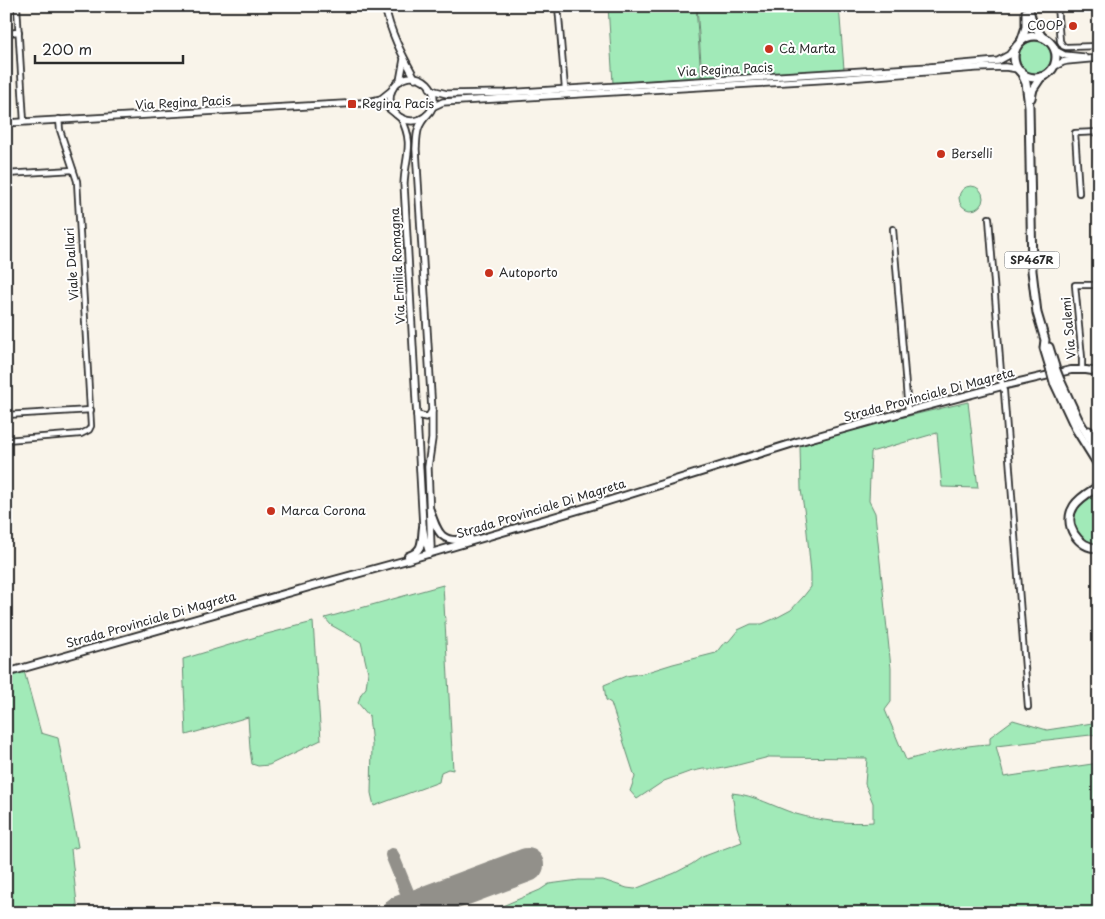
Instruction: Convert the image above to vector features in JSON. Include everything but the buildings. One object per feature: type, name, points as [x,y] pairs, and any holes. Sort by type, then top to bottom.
[{"type":"main road","points":[[1027,6],[1032,21],[1042,37],[1050,42],[1055,50],[1056,59],[1053,67],[1042,77],[1031,78],[1019,71],[1014,58],[1016,46],[1022,39],[1026,27],[1027,6]]},
{"type":"main road","points":[[1022,39],[1032,36],[1042,37]]},
{"type":"main road","name":"SP467R","points":[[1019,71],[1026,83],[1030,106],[1032,272],[1038,313],[1045,340],[1044,348],[1076,429],[1099,466]]},
{"type":"main road","name":"SP467R","points":[[1030,106],[1033,89],[1036,82],[1042,77]]},
{"type":"main road","name":"Strada Provinciale Di Magreta","points":[[6,673],[498,534],[797,442],[908,411],[1071,370],[1099,373]]},
{"type":"main road","name":"SP467R","points":[[1057,381],[1099,454]]},
{"type":"main road","points":[[1078,419],[1099,442]]},
{"type":"main road","points":[[1099,486],[1074,506],[1070,515],[1070,524],[1079,542],[1099,548]]},
{"type":"main road","points":[[430,510],[435,526],[445,538],[460,540],[487,533],[498,534]]},
{"type":"main road","points":[[374,570],[377,564],[417,552],[420,547],[424,527]]},
{"type":"street","points":[[17,6],[24,122]]},
{"type":"street","points":[[385,6],[391,31],[415,78]]},
{"type":"street","points":[[558,6],[565,89]]},
{"type":"street","points":[[1091,6],[1057,7],[1060,41],[1062,46],[1066,47],[1099,46]]},
{"type":"street","points":[[6,33],[19,32]]},
{"type":"street","name":"Via Regina Pacis","points":[[430,88],[447,94],[505,93],[817,75],[991,62],[1009,55],[1016,46]]},
{"type":"street","points":[[1055,50],[1064,55],[1098,58]]},
{"type":"street","points":[[1053,67],[1062,62],[1098,58]]},
{"type":"street","points":[[400,81],[404,59]]},
{"type":"street","name":"Via Regina Pacis","points":[[432,107],[444,102],[979,68],[1005,67],[1019,71]]},
{"type":"street","points":[[392,90],[395,85],[407,78],[421,80],[430,88],[433,97],[432,107]]},
{"type":"street","name":"Via Regina Pacis","points":[[6,123],[361,103],[381,99],[392,90]]},
{"type":"street","name":"Via Emilia Romagna","points":[[392,90],[390,97],[392,109],[406,128],[409,139],[404,184],[424,527],[429,554]]},
{"type":"street","name":"Via Regina Pacis","points":[[361,103],[386,106],[398,116]]},
{"type":"street","name":"Via Emilia Romagna","points":[[429,554],[431,547],[428,467],[432,439],[432,411],[416,149],[417,132],[420,122],[432,107]]},
{"type":"street","points":[[398,116],[408,121],[414,121],[427,115]]},
{"type":"street","name":"Viale Dallari","points":[[6,440],[81,434],[89,430],[91,426],[77,181],[60,130],[59,119]]},
{"type":"street","points":[[1078,193],[1075,133],[1099,132]]},
{"type":"street","points":[[6,174],[73,170]]},
{"type":"street","points":[[990,218],[1028,707]]},
{"type":"street","points":[[893,229],[908,411]]},
{"type":"street","name":"Via Salemi","points":[[1082,370],[1075,285],[1099,286]]},
{"type":"street","points":[[6,415],[91,410]]},
{"type":"street","points":[[417,415],[426,418],[430,416],[432,411]]},
{"type":"green space","points":[[608,6],[696,6],[701,77],[613,83]]},
{"type":"green space","name":"Cà Marta","points":[[697,6],[839,6],[844,69],[833,74],[717,82],[702,77]]},
{"type":"green space","points":[[1035,41],[1041,42],[1046,46],[1050,51],[1050,63],[1046,68],[1041,72],[1035,73],[1029,72],[1024,68],[1020,63],[1019,57],[1020,51],[1024,46],[1029,42]]},
{"type":"green space","points":[[971,186],[979,190],[983,198],[979,206],[971,210],[963,206],[959,198],[963,190]]},
{"type":"green space","points":[[968,402],[978,488],[942,487],[937,433],[871,452],[869,501],[875,513],[891,668],[891,702],[885,710],[906,760],[958,748],[990,744],[990,737],[1013,720],[1047,730],[1099,722],[1099,734],[996,746],[1004,777],[1099,763],[1099,913],[486,913],[540,890],[549,884],[579,880],[603,880],[635,889],[675,873],[702,857],[742,842],[737,827],[732,793],[749,796],[796,814],[815,818],[844,822],[873,822],[873,803],[865,784],[867,758],[769,757],[719,769],[703,769],[689,772],[664,781],[637,799],[630,791],[635,777],[611,703],[606,700],[604,685],[626,676],[644,673],[716,653],[738,630],[751,624],[762,624],[778,617],[791,610],[803,597],[811,587],[811,573],[801,490],[800,446],[866,426]]},
{"type":"green space","points":[[1099,490],[1099,544],[1091,544],[1083,541],[1077,534],[1073,516],[1078,505]]},
{"type":"green space","points":[[443,585],[453,770],[448,769],[441,772],[439,782],[374,806],[371,793],[372,745],[369,716],[358,703],[361,694],[366,688],[368,672],[361,642],[331,625],[325,618]]},
{"type":"green space","points":[[313,622],[321,740],[269,765],[258,766],[252,764],[248,717],[186,735],[183,659]]},
{"type":"green space","points":[[24,671],[41,733],[58,738],[78,847],[71,849],[78,913],[6,913],[6,676]]},
{"type":"taxiway","points":[[392,855],[413,907]]},
{"type":"runway","points":[[399,913],[527,865]]},
{"type":"place","name":"COOP","points":[[1073,26]]},
{"type":"place","name":"Cà Marta","points":[[769,49]]},
{"type":"place","name":"Regina Pacis","points":[[352,104]]},
{"type":"place","name":"Berselli","points":[[941,154]]},
{"type":"place","name":"Autoporto","points":[[489,273]]},
{"type":"place","name":"Marca Corona","points":[[271,511]]}]
